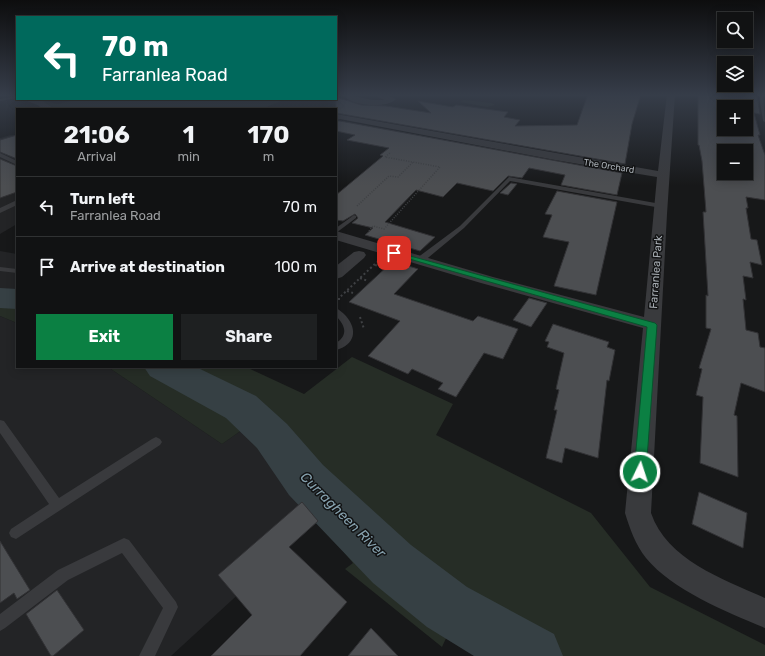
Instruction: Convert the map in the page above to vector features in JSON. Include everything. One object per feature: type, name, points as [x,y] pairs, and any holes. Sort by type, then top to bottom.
[{"type":"street","name":"The Orchard","points":[[378,125],[555,157],[664,175]]},
{"type":"street","name":"Farranlea Park","points":[[668,125],[640,474],[638,513],[640,524],[659,554],[678,569],[765,613]]},
{"type":"street","points":[[337,235],[652,325]]},
{"type":"street","points":[[337,273],[359,255]]},
{"type":"lane","points":[[0,155],[16,163]]},
{"type":"lane","points":[[420,260],[462,227],[509,179],[661,206]]},
{"type":"lane","points":[[0,210],[16,202]]},
{"type":"lane","points":[[337,230],[352,214]]},
{"type":"lane","points":[[0,269],[16,271]]},
{"type":"lane","points":[[337,346],[345,341],[351,332],[350,327],[339,307]]},
{"type":"lane","points":[[0,424],[58,506]]},
{"type":"lane","points":[[16,533],[156,442]]},
{"type":"lane","points":[[0,623],[63,575],[124,545],[171,607],[147,656]]},
{"type":"path","points":[[367,232],[374,226],[384,229],[440,167],[385,157],[391,152]]},
{"type":"path","points":[[352,214],[390,176],[398,177],[414,162]]},
{"type":"path","points":[[339,307],[339,298],[380,260]]},
{"type":"path","points":[[375,265],[382,267]]},
{"type":"path","points":[[360,278],[368,280]]},
{"type":"path","points":[[346,291],[353,293]]},
{"type":"path","points":[[359,314],[364,322],[364,331]]},
{"type":"shaded area","points":[[11,135],[16,136],[16,225],[0,234],[0,138]]},
{"type":"shaded area","points":[[0,251],[16,254],[16,303],[0,305]]},
{"type":"shaded area","points":[[16,303],[16,323],[0,316],[0,305]]},
{"type":"shaded area","points":[[0,316],[16,323],[16,368],[109,368],[222,444],[242,430],[318,521],[171,656],[0,656]]},
{"type":"shaded area","points":[[352,357],[453,404],[436,435],[591,513],[650,587],[765,645],[765,656],[475,656],[447,636],[442,647],[345,569],[353,563],[242,430],[222,444],[109,368],[248,368],[304,394]]},
{"type":"building","points":[[337,125],[360,125],[622,173],[617,195],[561,185],[565,175],[529,168],[522,178],[508,176],[493,191],[457,183],[443,197],[416,190],[385,222],[435,237],[420,251],[365,235],[373,228],[352,223],[358,218],[355,214],[343,221],[337,220],[337,194],[383,156],[380,155],[389,148],[347,140],[355,135],[337,131]]},
{"type":"building","points":[[402,125],[516,125],[515,126],[632,125],[625,164]]},
{"type":"building","points":[[698,125],[717,125],[717,136],[753,136],[753,125],[757,125],[760,135],[758,135],[765,155],[765,200],[746,197],[748,208],[746,208],[751,239],[757,240],[762,265],[750,262],[753,278],[743,276],[746,300],[743,299],[746,330],[758,333],[760,347],[765,348],[765,392],[741,383],[734,415],[737,416],[738,477],[700,463],[703,397],[696,395],[702,369],[699,368],[711,329],[706,328],[706,295],[708,296],[703,212],[706,212],[702,161],[698,145]]},
{"type":"building","points":[[16,135],[16,159],[0,152],[0,140]]},
{"type":"building","points":[[0,159],[16,166],[16,192],[0,198]]},
{"type":"building","points":[[511,183],[517,184],[508,195],[500,193]]},
{"type":"building","points":[[557,191],[617,202],[596,295],[554,286],[569,242],[543,237],[552,215],[545,214]]},
{"type":"building","points":[[393,261],[418,269],[394,294],[473,321],[478,316],[518,329],[503,359],[484,353],[456,397],[438,389],[443,383],[412,369],[408,374],[368,356],[400,321],[349,302]]},
{"type":"building","points":[[529,298],[547,303],[531,327],[513,320]]},
{"type":"building","points":[[553,324],[609,342],[607,347],[615,350],[609,381],[607,380],[598,458],[565,448],[562,463],[546,458],[557,410],[554,410],[559,390],[556,389],[564,353],[547,347],[549,342],[545,341]]},
{"type":"building","points":[[699,492],[747,513],[743,548],[692,524]]},
{"type":"building","points":[[302,502],[318,521],[289,547],[347,602],[300,656],[211,656],[252,615],[218,575]]},
{"type":"building","points":[[0,541],[30,590],[17,599],[14,593],[0,603]]},
{"type":"building","points":[[57,590],[84,630],[53,656],[51,656],[26,614]]},
{"type":"building","points":[[371,628],[398,656],[348,656]]},
{"type":"waterway","name":"Curragheen River","points":[[0,298],[16,299]]},
{"type":"waterway","name":"Curragheen River","points":[[165,368],[241,407],[272,436],[306,480],[392,564],[447,607],[532,656]]},
{"type":"route","points":[[394,253],[652,325],[640,472]]}]
